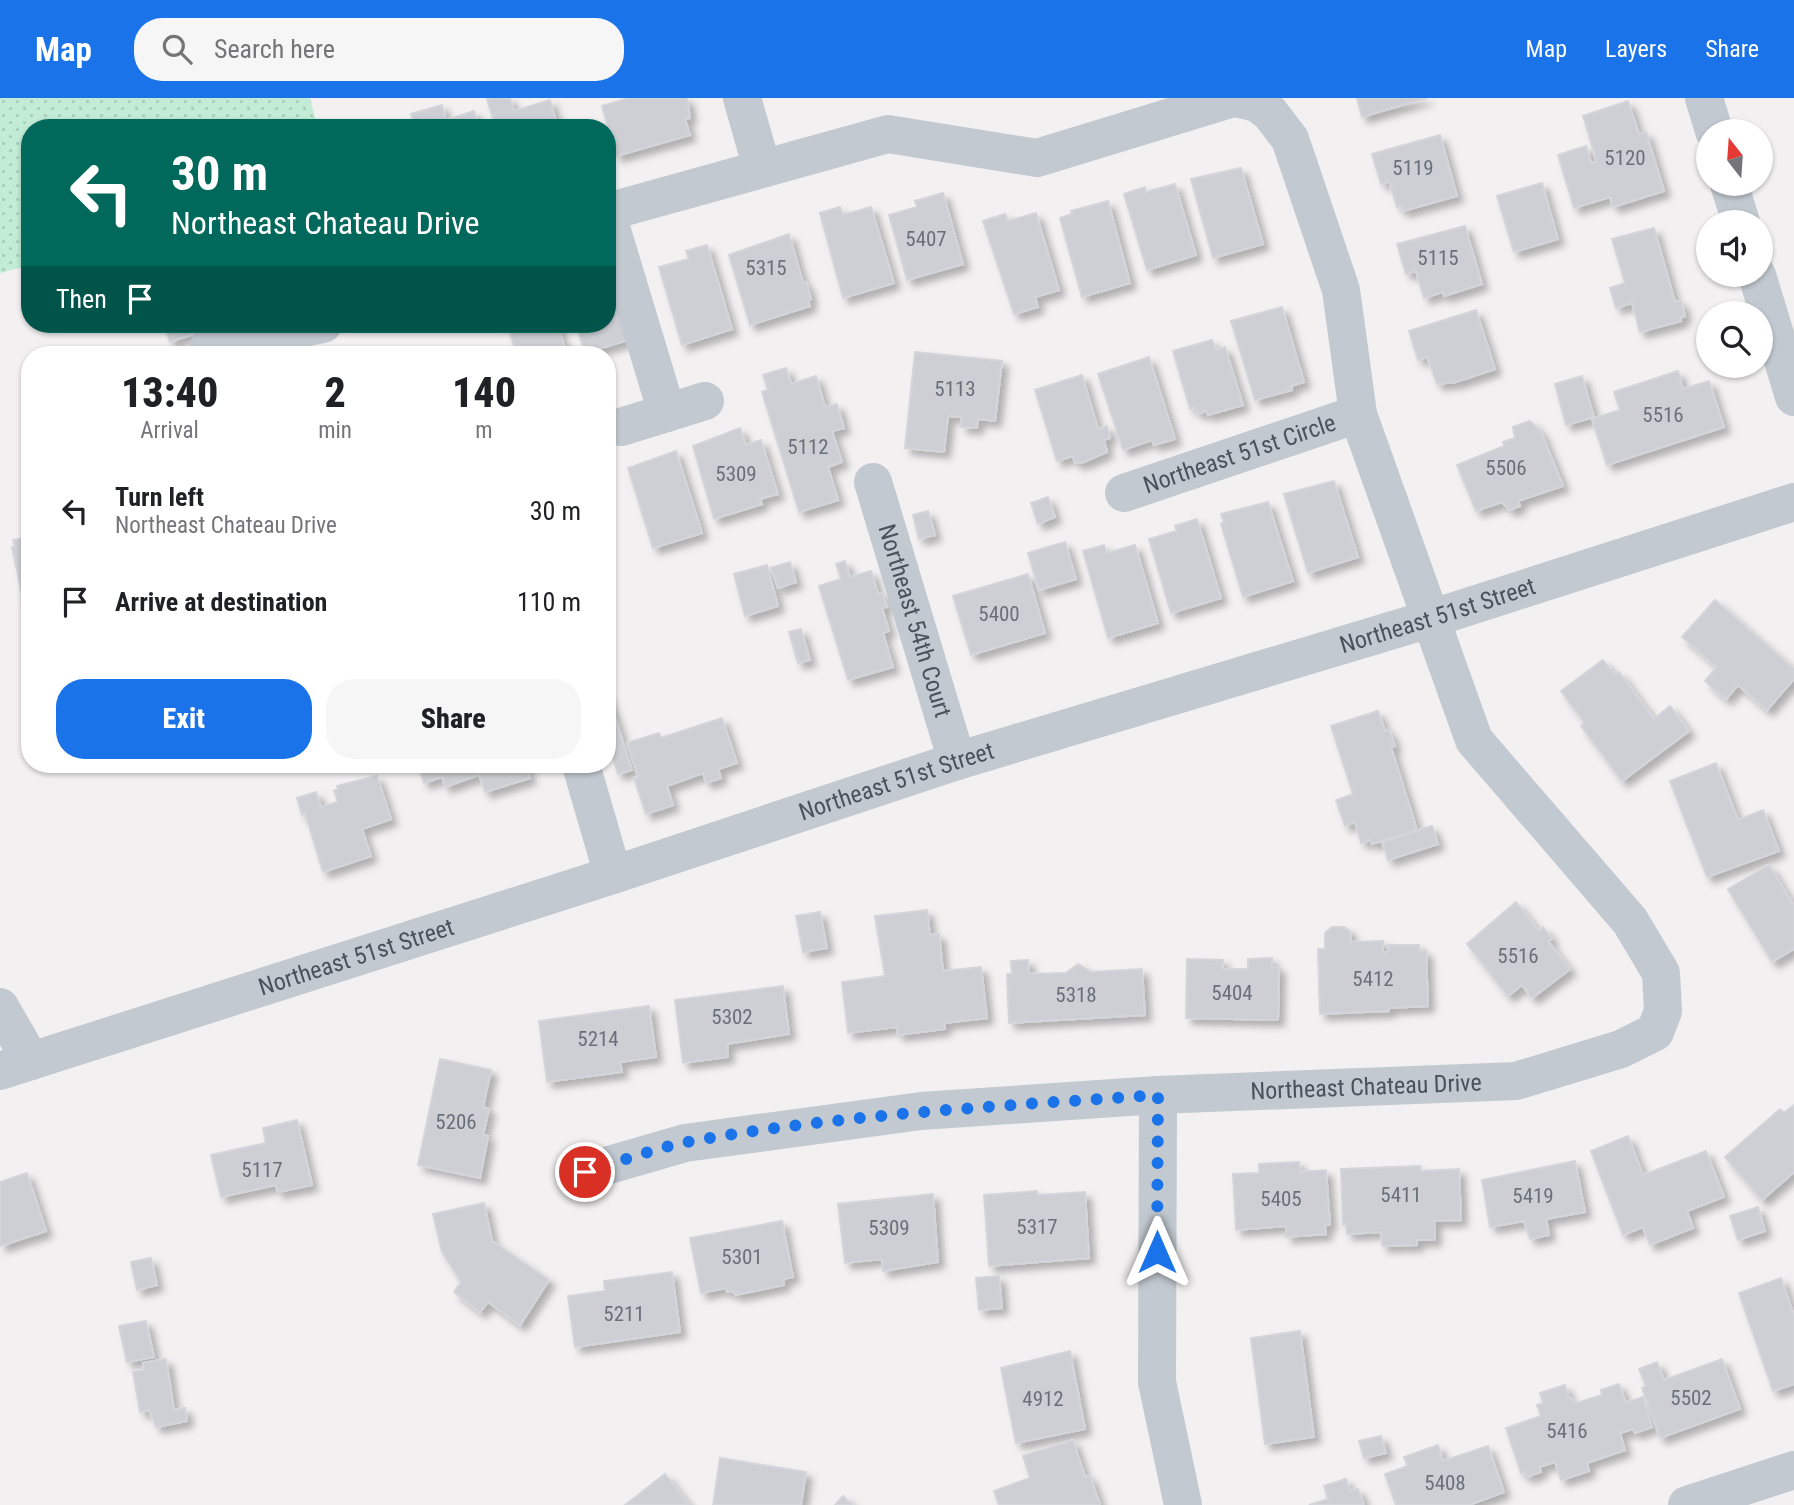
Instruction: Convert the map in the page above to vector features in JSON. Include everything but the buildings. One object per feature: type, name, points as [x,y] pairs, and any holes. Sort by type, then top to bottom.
[{"type":"street","points":[[742,98],[762,168]]},
{"type":"street","points":[[616,210],[888,134],[1037,158],[1234,98]]},
{"type":"street","name":"Northeast Chateau Drive","points":[[585,1172],[685,1143],[921,1111],[1158,1095],[1516,1081],[1621,1049],[1655,1032],[1663,1011],[1661,972],[1630,921],[1474,740],[1433,618],[1358,415],[1341,290],[1290,139],[1270,113],[1257,103],[1234,98]]},
{"type":"street","points":[[1704,98],[1710,119]]},
{"type":"street","points":[[616,243],[667,413]]},
{"type":"street","points":[[1761,287],[1794,397]]},
{"type":"street","points":[[209,346],[276,333]]},
{"type":"street","points":[[621,427],[705,401]]},
{"type":"street","name":"Northeast 51st Circle","points":[[1124,493],[1358,415]]},
{"type":"street","name":"Northeast 54th Court","points":[[873,482],[957,761]]},
{"type":"street","name":"Northeast 51st Street","points":[[15,1066],[613,875],[957,761],[1433,618],[1794,502]]},
{"type":"street","points":[[584,773],[613,875]]},
{"type":"street","points":[[0,1007],[15,1066]]},
{"type":"street","points":[[1158,1095],[1157,1382],[1183,1505]]},
{"type":"street","points":[[1687,1505],[1794,1470]]},
{"type":"green space","points":[[0,98],[310,98],[315,119],[21,119],[21,267],[0,273]]},
{"type":"route","points":[[585,1172],[685,1143],[921,1111],[1158,1095],[1157,1252]]}]
